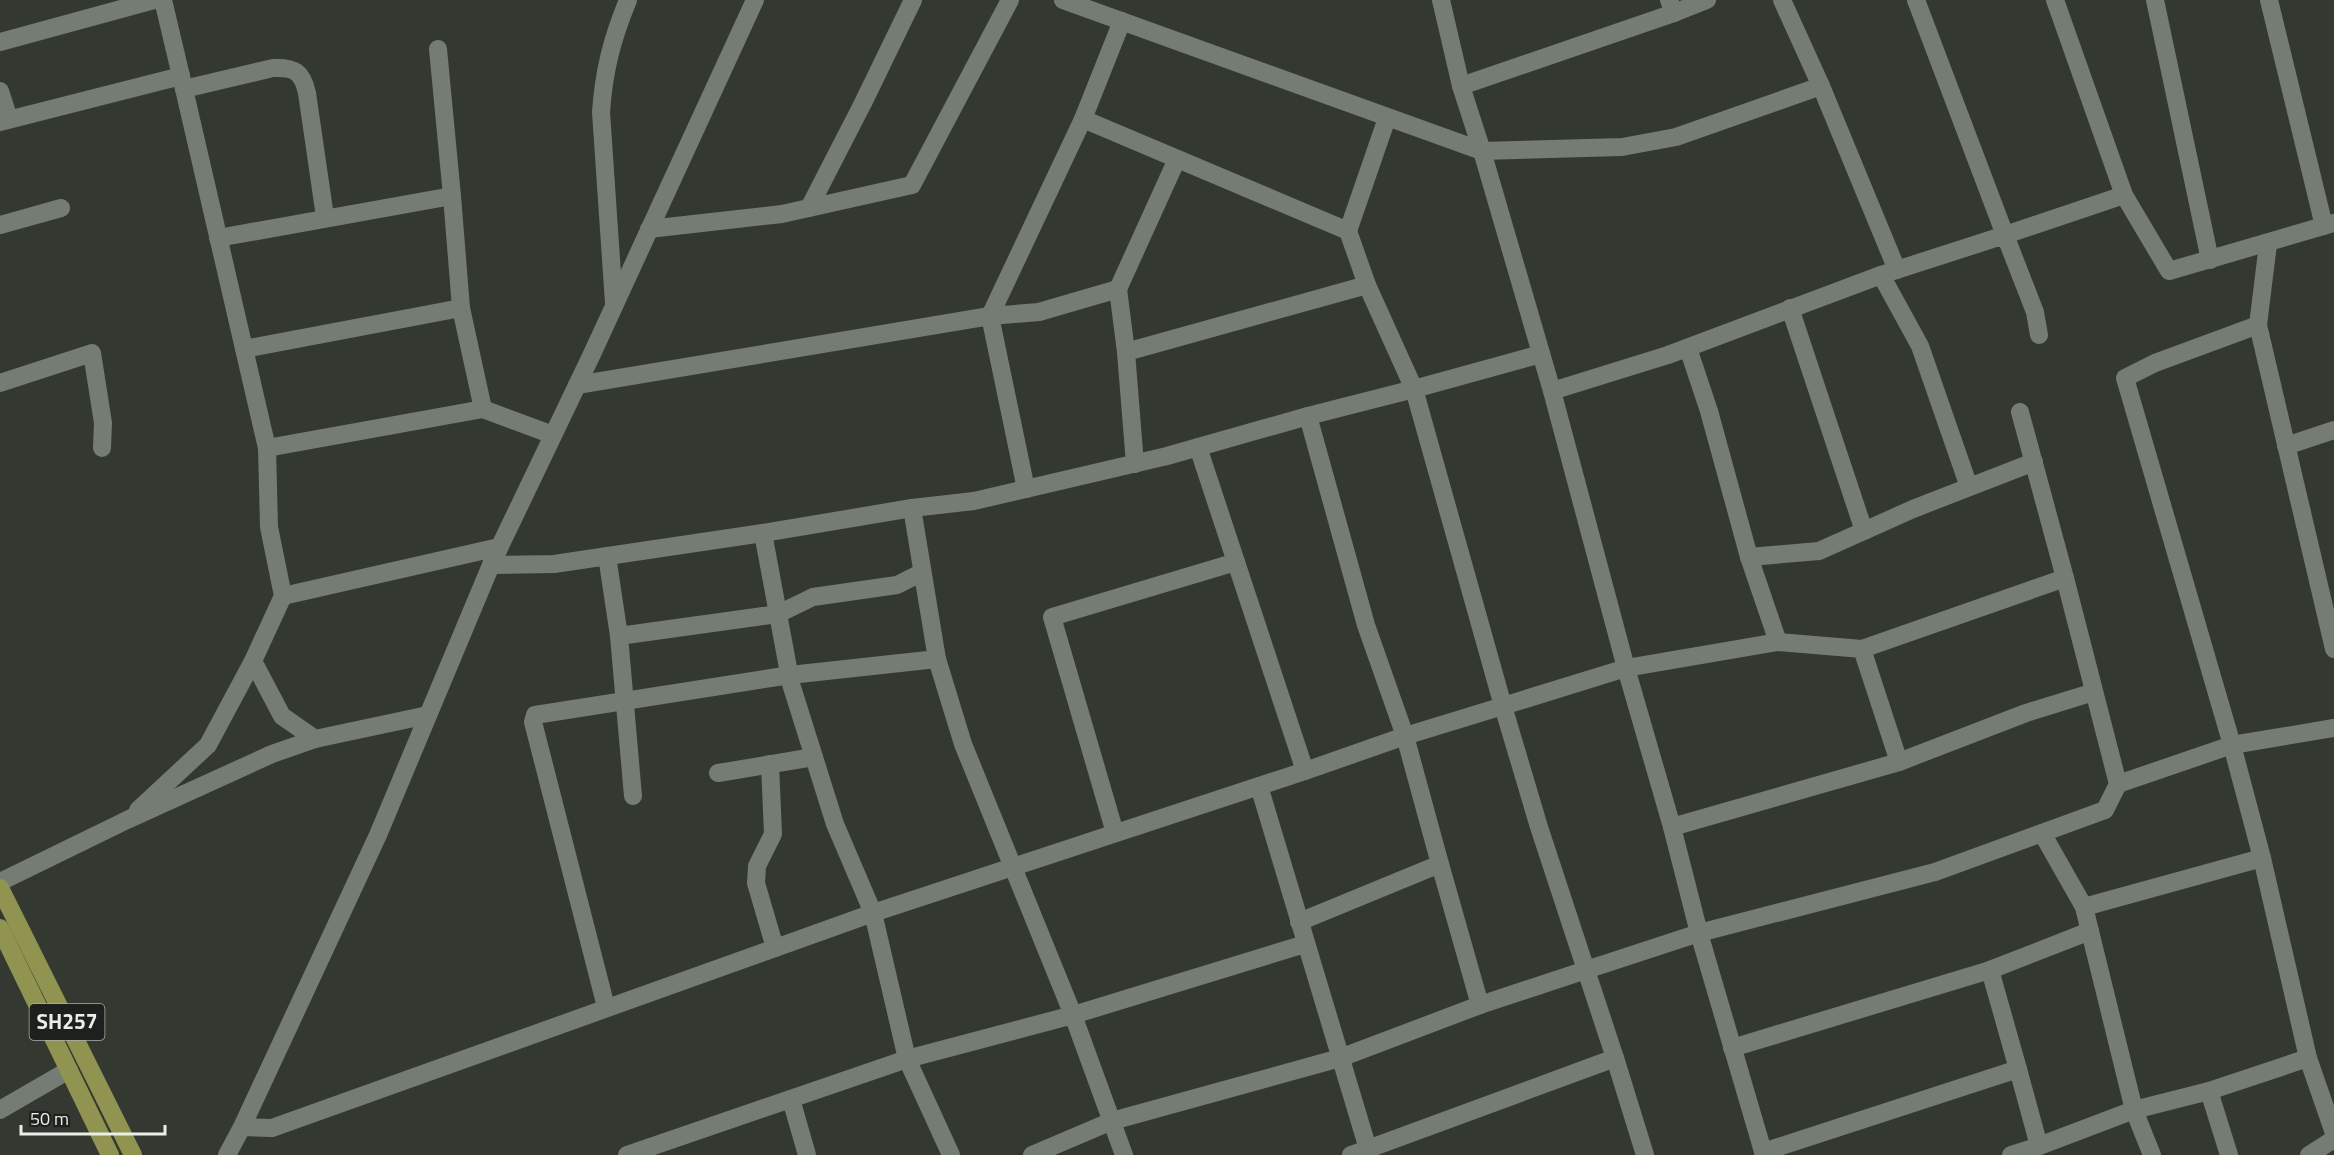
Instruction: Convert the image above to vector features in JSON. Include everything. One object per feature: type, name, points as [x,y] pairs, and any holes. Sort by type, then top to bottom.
[{"type":"main road","name":"SH257","points":[[0,888],[133,1155]]},
{"type":"main road","name":"SH257","points":[[0,928],[110,1155]]},
{"type":"street","points":[[0,42],[154,0]]},
{"type":"street","points":[[127,820],[208,745],[253,661],[283,596],[269,527],[267,448],[163,0]]},
{"type":"street","points":[[615,304],[601,112],[608,53],[628,0]]},
{"type":"street","points":[[227,1155],[378,835],[499,547],[615,304],[755,0]]},
{"type":"street","points":[[809,208],[913,0]]},
{"type":"street","points":[[649,229],[782,214],[912,185],[1010,0]]},
{"type":"street","points":[[1063,0],[1482,151],[1622,147],[1676,137],[1821,86]]},
{"type":"street","points":[[1441,0],[1461,86],[1552,391],[1699,933],[1764,1153],[2018,1069]]},
{"type":"street","points":[[1461,86],[1671,6],[1707,0]]},
{"type":"street","points":[[1782,0],[1821,86],[1889,272],[1920,346],[1969,487]]},
{"type":"street","points":[[1916,0],[2035,312],[2039,335]]},
{"type":"street","points":[[2055,0],[2124,195],[2169,272],[2329,225],[2269,0]]},
{"type":"street","points":[[2155,0],[2210,260]]},
{"type":"street","points":[[1026,489],[990,316],[1083,119],[1122,21]]},
{"type":"street","points":[[438,49],[453,196],[461,308],[483,409]]},
{"type":"street","points":[[0,91],[4,120],[183,82],[288,67],[297,72],[304,82],[307,93],[325,217]]},
{"type":"street","points":[[1387,118],[1348,231],[1367,285],[1414,389],[1539,827],[1645,1155]]},
{"type":"street","points":[[1083,119],[1348,231]]},
{"type":"street","points":[[1134,464],[1126,352],[1118,289],[1177,159]]},
{"type":"street","points":[[1552,391],[1688,348],[1889,272],[2124,195]]},
{"type":"street","points":[[218,238],[325,217],[453,196]]},
{"type":"street","points":[[0,225],[62,208]]},
{"type":"street","points":[[2268,244],[2258,325],[2334,649]]},
{"type":"street","points":[[1126,352],[1367,285]]},
{"type":"street","points":[[577,385],[990,316],[1039,312],[1118,289]]},
{"type":"street","points":[[244,349],[461,308]]},
{"type":"street","points":[[1790,308],[1864,531]]},
{"type":"street","points":[[2258,325],[2155,363],[2125,378],[2232,745],[2262,858],[2308,1058],[2334,1133]]},
{"type":"street","points":[[1688,348],[1710,411],[1749,556],[1778,642]]},
{"type":"street","points":[[0,383],[93,353],[103,423],[102,448]]},
{"type":"street","points":[[491,566],[554,564],[912,508],[974,501],[1134,464],[1541,354]]},
{"type":"street","points":[[267,448],[483,409],[553,435]]},
{"type":"street","points":[[1032,1155],[1112,1121],[1340,1058],[1480,1005],[1699,933],[1935,872],[2105,810],[2118,784],[2020,412]]},
{"type":"street","points":[[1308,416],[1366,625],[1405,736],[1480,1005]]},
{"type":"street","points":[[2286,446],[2334,430]]},
{"type":"street","points":[[1198,447],[1305,771]]},
{"type":"street","points":[[1749,556],[1819,551],[2034,462]]},
{"type":"street","points":[[912,508],[921,573],[937,658],[963,744],[1073,1015],[1124,1155]]},
{"type":"street","points":[[763,533],[790,675],[814,757],[835,824],[873,913],[907,1059],[951,1155]]},
{"type":"street","points":[[283,596],[499,547]]},
{"type":"street","points":[[607,556],[619,636],[633,796]]},
{"type":"street","points":[[1114,833],[1052,617],[1236,562]]},
{"type":"street","points":[[619,636],[778,614],[813,597],[897,585],[921,573]]},
{"type":"street","points":[[242,1127],[272,1128],[873,913],[1405,736],[1626,668],[1778,642],[1862,649],[2065,578]]},
{"type":"street","points":[[1862,649],[1899,762]]},
{"type":"street","points":[[606,1007],[533,722],[536,715],[790,675],[937,658]]},
{"type":"street","points":[[253,661],[282,716],[315,739]]},
{"type":"street","points":[[1672,827],[1899,762],[2026,713],[2094,692]]},
{"type":"street","points":[[0,882],[127,820],[272,754],[315,739],[428,715]]},
{"type":"street","points":[[2118,784],[2232,745],[2334,728]]},
{"type":"street","points":[[718,773],[814,757]]},
{"type":"street","points":[[770,764],[773,834],[755,873],[775,948]]},
{"type":"street","points":[[1259,786],[1340,1058],[1363,1153],[1615,1058]]},
{"type":"street","points":[[2042,833],[2084,907],[2134,1110],[2152,1155]]},
{"type":"street","points":[[2084,907],[2262,858]]},
{"type":"street","points":[[1299,922],[1440,864]]},
{"type":"street","points":[[1732,1048],[1989,970],[2090,931]]},
{"type":"street","points":[[627,1155],[655,1150],[907,1059],[1073,1015],[1305,944]]},
{"type":"street","points":[[1989,970],[2039,1146]]},
{"type":"street","points":[[2011,1155],[2134,1110],[2209,1091],[2308,1058]]},
{"type":"street","points":[[0,1110],[69,1070]]},
{"type":"street","points":[[2209,1091],[2229,1155]]},
{"type":"street","points":[[791,1100],[807,1155]]},
{"type":"street","points":[[2309,1155],[2334,1139]]}]
